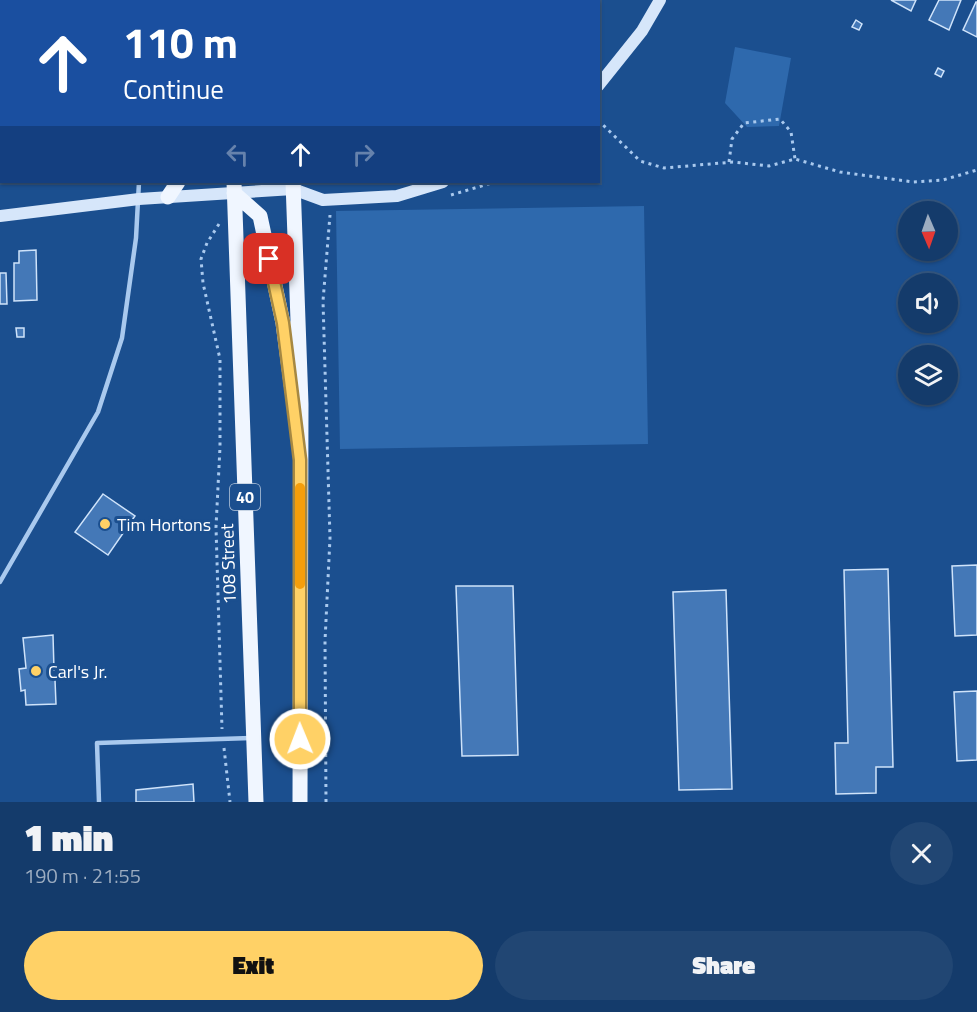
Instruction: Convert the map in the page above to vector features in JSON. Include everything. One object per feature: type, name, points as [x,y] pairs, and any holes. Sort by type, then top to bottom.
[{"type":"main road","points":[[168,197],[177,183]]},
{"type":"main road","points":[[294,183],[300,460],[300,802]]},
{"type":"main road","points":[[230,189],[260,216],[283,323],[300,460]]},
{"type":"main road","name":"108 Street","points":[[230,189],[256,802]]},
{"type":"street","points":[[600,84],[642,31],[660,0]]},
{"type":"street","points":[[0,216],[294,183],[323,200],[397,196],[440,183]]},
{"type":"lane","points":[[0,582],[98,412],[122,338],[139,183]]},
{"type":"lane","points":[[99,802],[97,743],[254,738]]},
{"type":"path","points":[[729,162],[732,139],[744,123],[780,119],[791,132],[795,159]]},
{"type":"path","points":[[600,123],[640,161],[664,168],[729,162],[769,166],[795,159],[850,174],[913,182],[943,180],[977,170]]},
{"type":"path","points":[[450,195],[492,183]]},
{"type":"path","points":[[230,189],[223,220],[207,243],[201,259],[202,283],[220,359],[220,447],[216,527],[223,739],[230,802]]},
{"type":"path","points":[[326,802],[324,641],[330,538],[323,301],[329,216],[335,212]]},
{"type":"shaded area","points":[[735,47],[791,58],[779,126],[747,127],[725,103]]},
{"type":"shaded area","points":[[644,206],[648,444],[340,449],[336,211]]},
{"type":"building","points":[[891,0],[916,0],[911,11]]},
{"type":"building","points":[[939,0],[961,0],[949,30],[929,20]]},
{"type":"building","points":[[977,2],[977,37],[963,30]]},
{"type":"building","points":[[856,20],[862,24],[859,30],[852,27]]},
{"type":"building","points":[[938,68],[944,71],[941,77],[935,74]]},
{"type":"building","points":[[36,250],[37,300],[14,301],[14,263],[19,263],[19,251]]},
{"type":"building","points":[[0,273],[6,273],[7,304],[0,304]]},
{"type":"building","points":[[16,328],[24,328],[24,337],[17,337]]},
{"type":"building","name":"Tim Hortons","points":[[103,494],[135,516],[108,555],[75,532]]},
{"type":"building","points":[[977,565],[977,635],[955,636],[952,566]]},
{"type":"building","points":[[888,569],[893,767],[876,767],[876,793],[836,794],[835,743],[848,743],[844,570]]},
{"type":"building","points":[[456,586],[513,586],[518,755],[462,756]]},
{"type":"building","points":[[726,590],[732,789],[679,790],[673,592]]},
{"type":"building","name":"Carl's Jr.","points":[[53,635],[54,670],[51,671],[52,680],[55,680],[56,704],[26,705],[25,690],[21,691],[19,669],[26,668],[23,638]]},
{"type":"building","points":[[977,691],[977,760],[957,761],[954,692]]},
{"type":"building","points":[[193,784],[194,802],[136,802],[136,790]]},
{"type":"slow traffic","points":[[300,488],[300,584]]},
{"type":"place","name":"Tim Hortons","points":[[105,524]]},
{"type":"place","name":"Carl's Jr.","points":[[36,671]]},
{"type":"route","points":[[269,259],[283,323],[300,460],[300,739]]}]
